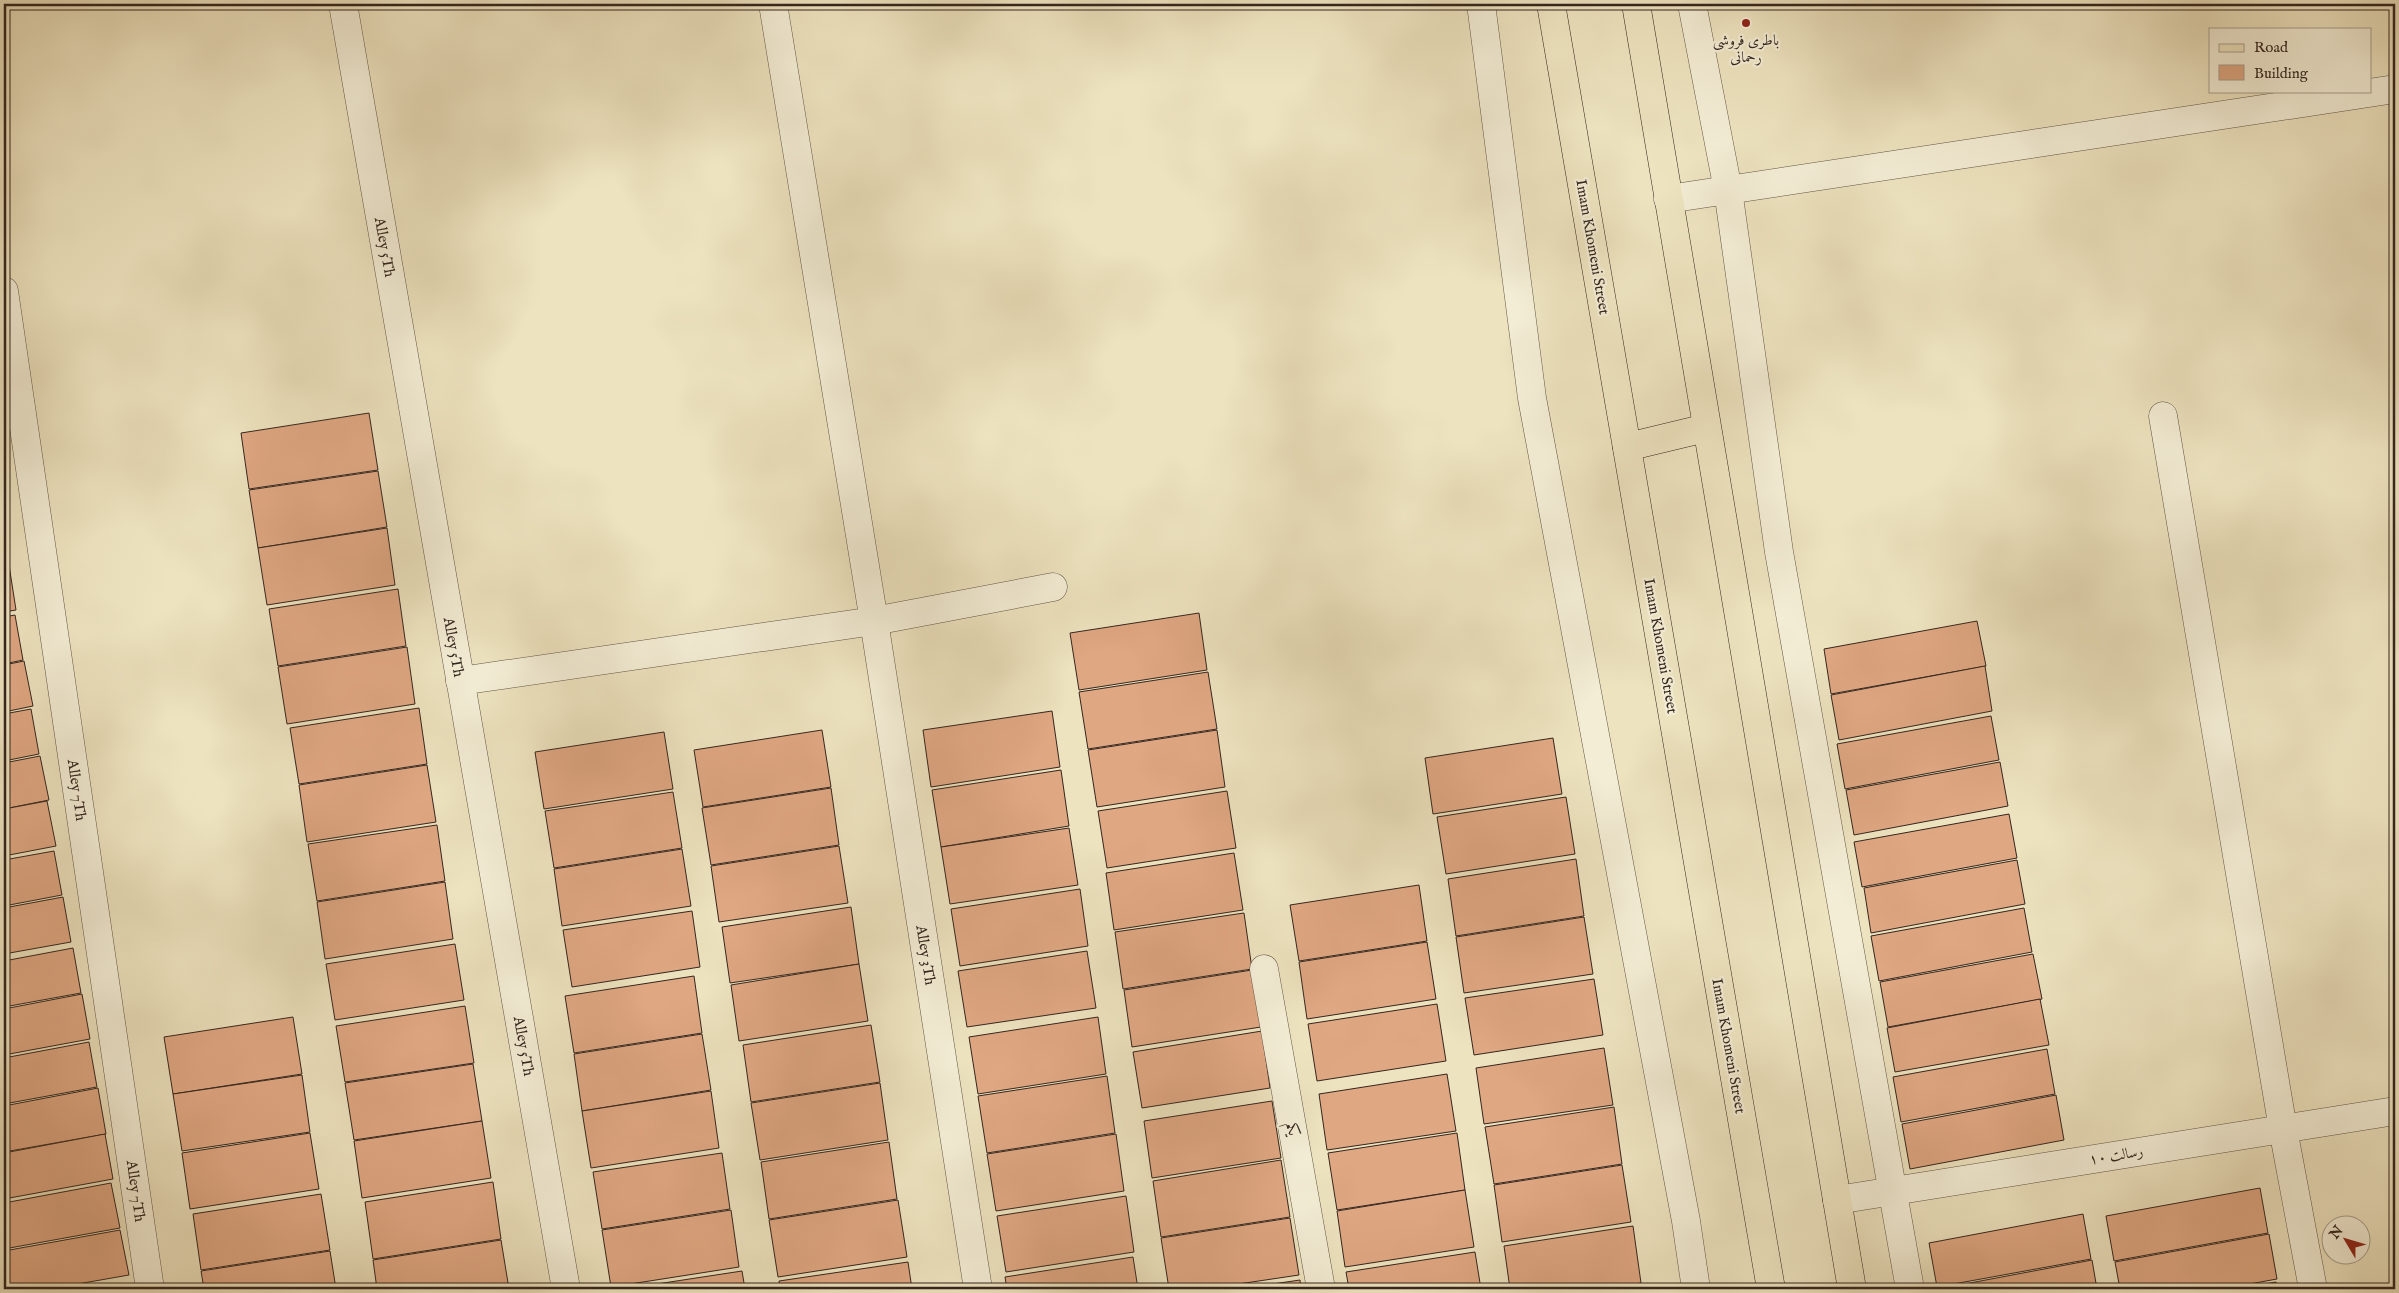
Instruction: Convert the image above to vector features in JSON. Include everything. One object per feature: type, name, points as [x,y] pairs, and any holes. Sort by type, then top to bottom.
[{"type":"main road","name":"Imam Khomeni Street","points":[[1551,4],[1771,1289]]},
{"type":"main road","points":[[1636,4],[1852,1289]]},
{"type":"main road","points":[[1627,447],[1706,428]]},
{"type":"street","name":"Alley 5Th","points":[[343,4],[566,1289]]},
{"type":"street","name":"Alley 3Th","points":[[773,4],[874,621],[978,1289]]},
{"type":"street","points":[[1481,4],[1532,398],[1684,1211],[1696,1289]]},
{"type":"street","points":[[1692,4],[1728,190],[1778,552],[1910,1289]]},
{"type":"street","points":[[1668,199],[2395,89]]},
{"type":"street","name":"Alley 7Th","points":[[4,291],[150,1289]]},
{"type":"street","points":[[2163,416],[2283,1129],[2313,1289]]},
{"type":"street","points":[[460,681],[874,621],[1053,588]]},
{"type":"street","name":"یکم","points":[[1264,969],[1321,1289]]},
{"type":"street","name":"رسالت ۱۰","points":[[1837,1200],[2395,1111]]},
{"type":"building","points":[[369,413],[378,470],[249,489],[241,433]]},
{"type":"building","points":[[378,471],[387,527],[258,548],[249,490]]},
{"type":"building","points":[[387,528],[395,585],[267,605],[258,548]]},
{"type":"building","points":[[4,544],[7,563],[4,564]]},
{"type":"building","points":[[9,565],[16,610],[4,612],[4,566]]},
{"type":"building","points":[[398,589],[406,646],[278,666],[269,609]]},
{"type":"building","points":[[1199,613],[1207,670],[1079,690],[1070,633]]},
{"type":"building","points":[[15,615],[23,660],[4,664],[4,617]]},
{"type":"building","points":[[1977,621],[1986,666],[1831,694],[1824,649]]},
{"type":"building","points":[[407,647],[415,704],[287,724],[278,667]]},
{"type":"building","points":[[24,661],[33,706],[4,712],[4,665]]},
{"type":"building","points":[[1985,666],[1992,711],[1839,740],[1831,695]]},
{"type":"building","points":[[1208,672],[1217,729],[1088,749],[1079,692]]},
{"type":"building","points":[[419,708],[427,764],[299,784],[290,728]]},
{"type":"building","points":[[31,709],[39,754],[4,761],[4,714]]},
{"type":"building","points":[[1052,711],[1060,767],[931,787],[923,730]]},
{"type":"building","points":[[1991,716],[1999,760],[1845,789],[1837,744]]},
{"type":"building","points":[[822,730],[831,787],[703,807],[694,750]]},
{"type":"building","points":[[1217,730],[1225,787],[1097,807],[1088,750]]},
{"type":"building","points":[[664,732],[673,789],[544,809],[535,752]]},
{"type":"building","points":[[1553,738],[1562,794],[1433,814],[1425,758]]},
{"type":"building","points":[[40,756],[49,800],[4,809],[4,763]]},
{"type":"building","points":[[2000,762],[2008,806],[1854,835],[1846,790]]},
{"type":"building","points":[[427,765],[436,822],[307,842],[299,785]]},
{"type":"building","points":[[1061,770],[1069,826],[941,847],[932,790]]},
{"type":"building","points":[[831,788],[839,845],[711,865],[702,808]]},
{"type":"building","points":[[1227,791],[1236,848],[1107,868],[1098,811]]},
{"type":"building","points":[[673,792],[682,848],[554,868],[545,811]]},
{"type":"building","points":[[1566,797],[1575,854],[1446,874],[1437,817]]},
{"type":"building","points":[[47,801],[56,846],[4,856],[4,809]]},
{"type":"building","points":[[2009,814],[2017,858],[1862,887],[1854,842]]},
{"type":"building","points":[[437,825],[445,881],[317,901],[308,844]]},
{"type":"building","points":[[1069,828],[1078,885],[950,904],[941,847]]},
{"type":"building","points":[[839,846],[848,903],[719,922],[711,866]]},
{"type":"building","points":[[682,849],[691,906],[562,926],[554,869]]},
{"type":"building","points":[[54,851],[62,895],[4,906],[4,860]]},
{"type":"building","points":[[1234,853],[1243,910],[1114,930],[1106,873]]},
{"type":"building","points":[[1576,859],[1584,916],[1456,936],[1448,879]]},
{"type":"building","points":[[2017,860],[2025,904],[1871,933],[1864,888]]},
{"type":"building","points":[[445,882],[453,939],[325,959],[317,902]]},
{"type":"building","points":[[1419,885],[1427,941],[1299,961],[1290,905]]},
{"type":"building","points":[[1080,889],[1088,946],[960,966],[951,909]]},
{"type":"building","points":[[63,897],[71,942],[4,954],[4,908]]},
{"type":"building","points":[[851,907],[859,964],[730,983],[722,927]]},
{"type":"building","points":[[2024,908],[2032,952],[1879,981],[1871,936]]},
{"type":"building","points":[[692,911],[700,967],[572,987],[563,930]]},
{"type":"building","points":[[1244,913],[1252,969],[1123,989],[1115,932]]},
{"type":"building","points":[[1584,917],[1593,974],[1464,993],[1456,937]]},
{"type":"building","points":[[1427,942],[1436,999],[1307,1019],[1299,962]]},
{"type":"building","points":[[455,944],[464,1000],[335,1020],[326,964]]},
{"type":"building","points":[[73,948],[81,993],[4,1007],[4,961]]},
{"type":"building","points":[[1087,951],[1096,1008],[967,1027],[958,971]]},
{"type":"building","points":[[2033,954],[2042,999],[1888,1027],[1880,982]]},
{"type":"building","points":[[859,964],[868,1021],[739,1041],[731,985]]},
{"type":"building","points":[[1252,970],[1261,1027],[1132,1047],[1124,990]]},
{"type":"building","points":[[694,976],[702,1033],[574,1053],[565,996]]},
{"type":"building","points":[[1594,979],[1603,1035],[1474,1055],[1465,998]]},
{"type":"building","points":[[82,994],[90,1039],[4,1055],[4,1009]]},
{"type":"building","points":[[2040,999],[2049,1045],[1895,1072],[1887,1028]]},
{"type":"building","points":[[1437,1004],[1446,1061],[1317,1081],[1308,1024]]},
{"type":"building","points":[[465,1006],[474,1063],[345,1082],[336,1026]]},
{"type":"building","points":[[293,1017],[302,1074],[173,1094],[164,1037]]},
{"type":"building","points":[[1098,1017],[1106,1074],[978,1094],[969,1037]]},
{"type":"building","points":[[871,1025],[880,1082],[751,1102],[743,1045]]},
{"type":"building","points":[[1262,1031],[1270,1088],[1142,1108],[1133,1052]]},
{"type":"building","points":[[702,1034],[711,1090],[582,1111],[574,1054]]},
{"type":"building","points":[[89,1042],[97,1087],[4,1104],[4,1058]]},
{"type":"building","points":[[1604,1048],[1613,1105],[1484,1124],[1476,1068]]},
{"type":"building","points":[[2047,1049],[2055,1094],[1901,1122],[1893,1077]]},
{"type":"building","points":[[473,1064],[482,1121],[354,1140],[345,1083]]},
{"type":"building","points":[[1447,1074],[1456,1131],[1327,1150],[1319,1094]]},
{"type":"building","points":[[302,1075],[310,1132],[182,1151],[173,1094]]},
{"type":"building","points":[[1107,1076],[1115,1133],[987,1153],[978,1096]]},
{"type":"building","points":[[880,1083],[888,1140],[760,1160],[751,1103]]},
{"type":"building","points":[[98,1088],[106,1134],[4,1152],[4,1106]]},
{"type":"building","points":[[711,1091],[719,1148],[591,1168],[582,1111]]},
{"type":"building","points":[[2056,1095],[2064,1140],[1910,1169],[1902,1124]]},
{"type":"building","points":[[1272,1101],[1281,1158],[1152,1178],[1144,1121]]},
{"type":"building","points":[[1614,1107],[1622,1164],[1494,1184],[1485,1127]]},
{"type":"building","points":[[482,1121],[491,1178],[362,1198],[354,1141]]},
{"type":"building","points":[[310,1133],[319,1189],[190,1209],[182,1153]]},
{"type":"building","points":[[1457,1133],[1465,1190],[1337,1210],[1328,1153]]},
{"type":"building","points":[[105,1134],[113,1179],[4,1199],[4,1153]]},
{"type":"building","points":[[1116,1134],[1124,1191],[996,1211],[987,1154]]},
{"type":"building","points":[[889,1142],[897,1199],[769,1219],[761,1162]]},
{"type":"building","points":[[722,1153],[730,1209],[602,1229],[593,1172]]},
{"type":"building","points":[[1281,1160],[1290,1217],[1161,1237],[1153,1181]]},
{"type":"building","points":[[1622,1165],[1631,1222],[1502,1242],[1494,1185]]},
{"type":"building","points":[[493,1182],[501,1239],[373,1259],[365,1202]]},
{"type":"building","points":[[111,1183],[120,1228],[4,1249],[4,1203]]},
{"type":"building","points":[[2260,1188],[2268,1233],[2114,1261],[2106,1216]]},
{"type":"building","points":[[1465,1190],[1474,1247],[1345,1267],[1337,1211]]},
{"type":"building","points":[[321,1194],[330,1250],[201,1270],[193,1214]]},
{"type":"building","points":[[1126,1196],[1134,1252],[1006,1272],[997,1216]]},
{"type":"building","points":[[898,1200],[907,1257],[778,1277],[769,1220]]},
{"type":"building","points":[[731,1210],[739,1267],[611,1287],[602,1230]]},
{"type":"building","points":[[2083,1214],[2091,1259],[1937,1287],[1929,1243]]},
{"type":"building","points":[[1290,1218],[1299,1275],[1205,1289],[1169,1289],[1161,1238]]},
{"type":"building","points":[[1633,1226],[1641,1283],[1600,1289],[1510,1289],[1504,1246]]},
{"type":"building","points":[[120,1230],[129,1275],[49,1289],[4,1289],[4,1251]]},
{"type":"building","points":[[2269,1234],[2277,1279],[2222,1289],[2120,1289],[2115,1262]]},
{"type":"building","points":[[501,1240],[509,1289],[377,1289],[373,1260]]},
{"type":"building","points":[[330,1251],[336,1289],[204,1289],[201,1271]]},
{"type":"building","points":[[1475,1252],[1481,1289],[1349,1289],[1346,1272]]},
{"type":"building","points":[[1133,1257],[1138,1289],[1007,1289],[1005,1277]]},
{"type":"building","points":[[2092,1260],[2097,1289],[1938,1289]]},
{"type":"building","points":[[908,1262],[912,1289],[780,1289],[779,1281]]},
{"type":"building","points":[[742,1271],[745,1289],[624,1289]]},
{"type":"building","points":[[1300,1280],[1301,1289],[1239,1289]]},
{"type":"building","points":[[2276,1282],[2278,1289],[2235,1289]]},
{"type":"place","name":"باطری فروشی رحمانی","points":[[1746,23]]}]
